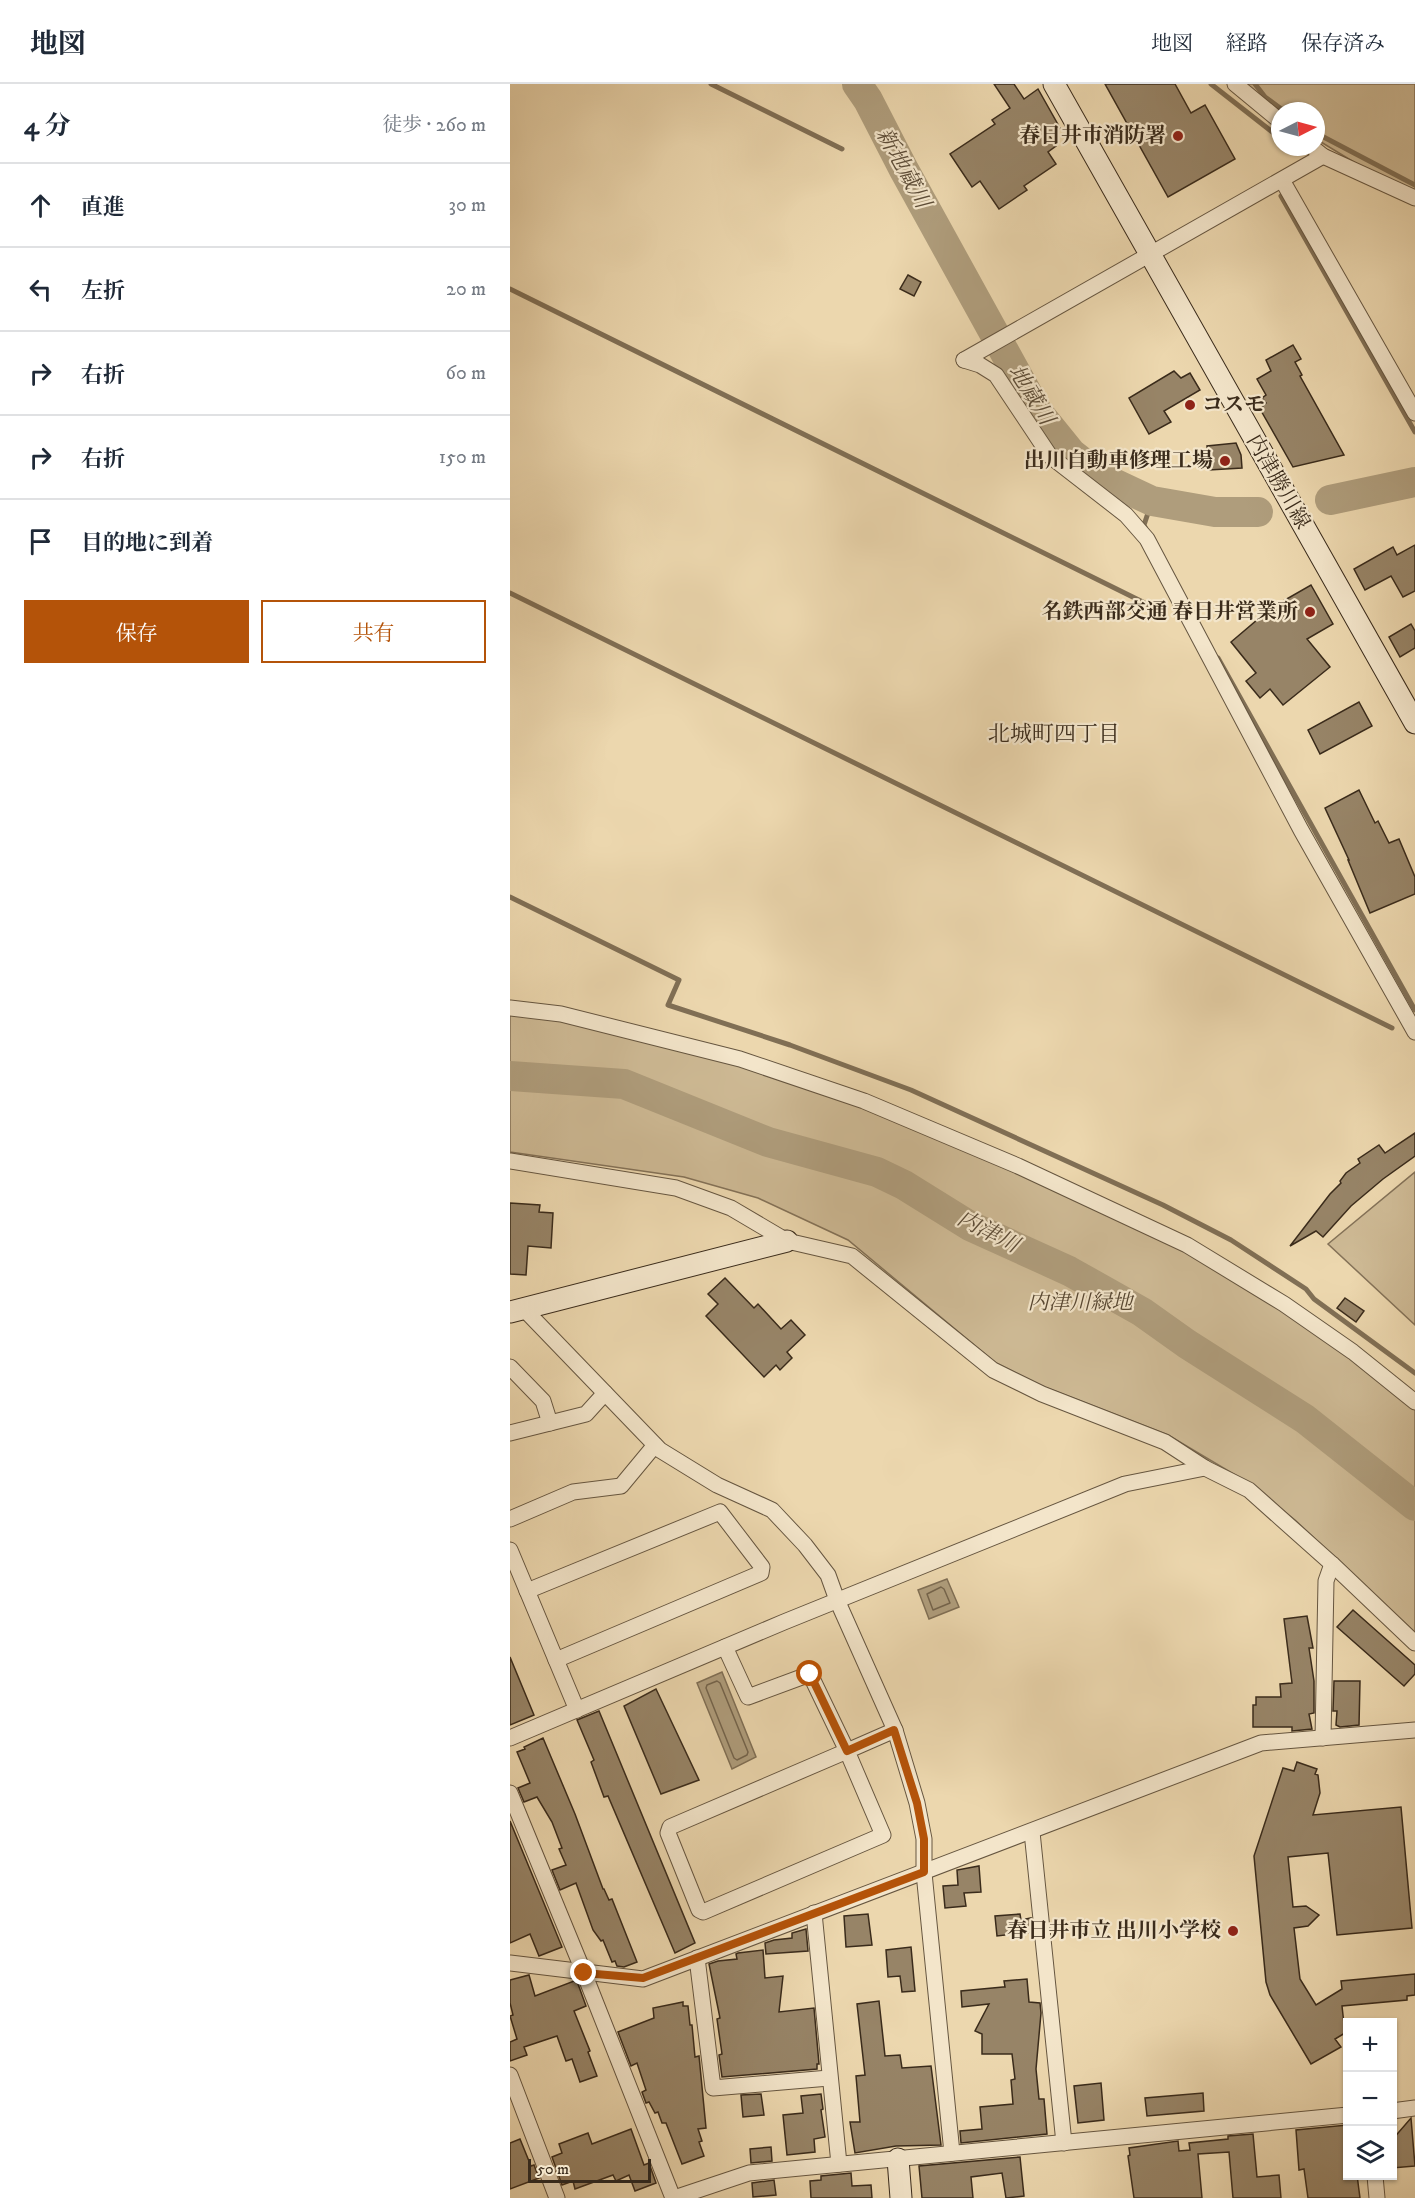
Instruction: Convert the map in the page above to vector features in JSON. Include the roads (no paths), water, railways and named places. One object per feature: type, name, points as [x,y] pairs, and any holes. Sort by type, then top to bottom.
[{"type":"main road","name":"内津勝川線","points":[[1054,84],[1415,723]]},
{"type":"main road","points":[[517,1310],[787,1240]]},
{"type":"main road","points":[[898,2159],[902,2198]]},
{"type":"street","points":[[1235,84],[1271,114]]},
{"type":"street","points":[[1325,155],[1415,198]]},
{"type":"street","points":[[1313,156],[1282,180],[964,360],[980,365],[996,375],[1050,456],[1126,515],[1147,539],[1301,830],[1415,1032]]},
{"type":"street","points":[[1282,180],[1415,413]]},
{"type":"street","points":[[510,1008],[561,1014],[740,1059],[864,1101],[1018,1166],[1187,1245],[1284,1304],[1344,1346],[1415,1402]]},
{"type":"street","points":[[510,1161],[676,1188],[730,1208],[787,1240],[852,1256],[993,1370],[1042,1394],[1165,1442],[1205,1468],[1249,1490],[1332,1564],[1415,1643]]},
{"type":"street","points":[[517,1310],[605,1393],[660,1450],[717,1485],[772,1510],[805,1545],[828,1575],[894,1730],[917,1803],[924,1839],[924,1872],[952,2153]]},
{"type":"street","points":[[510,1367],[543,1401],[550,1423]]},
{"type":"street","points":[[510,1433],[586,1414],[605,1393]]},
{"type":"street","points":[[510,1519],[573,1492],[621,1486],[655,1445]]},
{"type":"street","points":[[510,1738],[837,1600],[1125,1484],[1205,1468]]},
{"type":"street","points":[[527,1591],[720,1512],[762,1567],[761,1573],[556,1660]]},
{"type":"street","points":[[510,1550],[577,1710]]},
{"type":"street","points":[[1323,1738],[1326,1581],[1332,1564]]},
{"type":"street","points":[[725,1647],[748,1697],[810,1674],[847,1751],[883,1835],[703,1912],[699,1910],[668,1833],[670,1827],[847,1751],[894,1730]]},
{"type":"street","points":[[510,1963],[643,1978],[1261,1743],[1415,1730]]},
{"type":"street","points":[[510,1793],[673,2198],[749,2173],[1343,2115]]},
{"type":"street","points":[[1032,1832],[1064,2143]]},
{"type":"street","points":[[814,1913],[839,2164]]},
{"type":"street","points":[[697,1958],[713,2088],[829,2078]]},
{"type":"street","points":[[510,2074],[557,2198]]},
{"type":"street","points":[[1397,2110],[1415,2108]]},
{"type":"street","points":[[1375,2180],[1377,2198]]},
{"type":"water","points":[[947,1579],[959,1607],[929,1619],[918,1590]]},
{"type":"water","points":[[722,1672],[756,1757],[732,1769],[697,1683]]},
{"type":"waterway","points":[[711,84],[842,149]]},
{"type":"waterway","name":"地蔵川","points":[[857,84],[868,100],[1037,411],[1071,453],[1103,478],[1152,501],[1215,512],[1258,512]]},
{"type":"waterway","points":[[1211,84],[1271,131]]},
{"type":"waterway","points":[[1255,84],[1272,102]]},
{"type":"waterway","points":[[1325,138],[1415,185]]},
{"type":"waterway","points":[[1281,196],[1415,432]]},
{"type":"waterway","points":[[510,289],[1157,609]]},
{"type":"waterway","name":"地蔵川","points":[[1330,500],[1415,482]]},
{"type":"waterway","points":[[1146,529],[1144,525],[1152,501]]},
{"type":"waterway","points":[[510,593],[1392,1028]]},
{"type":"waterway","points":[[1218,658],[1415,1010]]},
{"type":"waterway","points":[[510,897],[679,980],[668,1005],[790,1045],[911,1090],[1163,1205],[1231,1240],[1306,1289],[1314,1299],[1415,1373]]},
{"type":"waterway","name":"内津川","points":[[510,1076],[624,1084],[768,1142],[877,1172],[904,1185],[970,1226],[1069,1271],[1142,1312],[1187,1344],[1305,1419],[1415,1506]]},
{"type":"place","name":"春日井市消防署","points":[[1178,136]]},
{"type":"place","name":"コスモ","points":[[1190,405]]},
{"type":"place","name":"出川自動車修理工場","points":[[1225,461]]},
{"type":"place","name":"名鉄西部交通 春日井営業所","points":[[1310,612]]},
{"type":"place","name":"春日井市立 出川小学校","points":[[1233,1931]]},
{"type":"district","name":"北城町四丁目","points":[[1054,734]]},
{"type":"water label","name":"新地蔵川","points":[[903,168]]},
{"type":"park label","name":"内津川緑地","points":[[1080,1303]]}]
